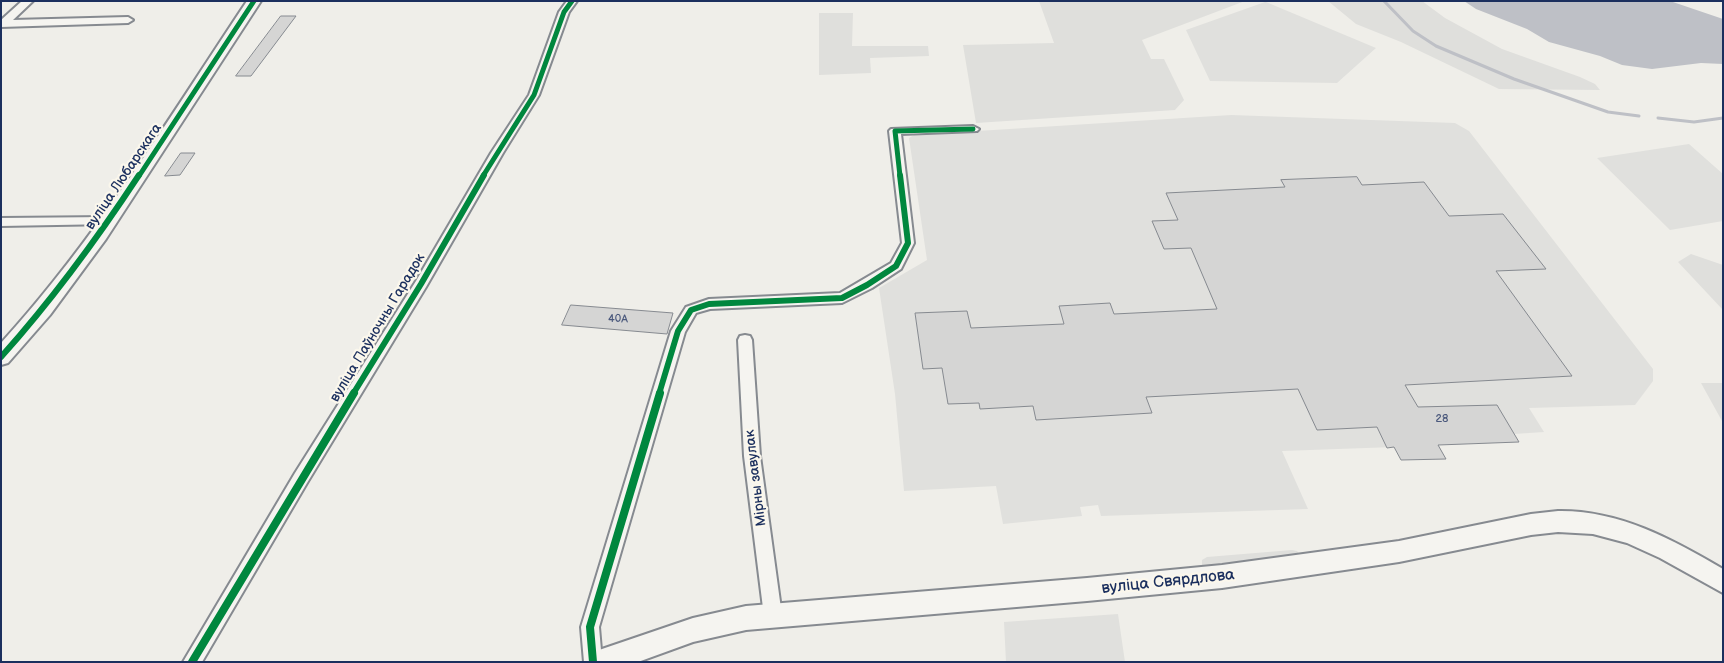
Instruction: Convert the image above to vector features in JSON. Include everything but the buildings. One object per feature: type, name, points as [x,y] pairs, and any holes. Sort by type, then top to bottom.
[{"type":"main road","name":"вуліца Любарскага","points":[[1,357],[43,310],[110,221],[254,1]]},
{"type":"main road","name":"вуліца Свярдлова","points":[[602,662],[693,630],[746,618],[1206,579],[1296,567],[1461,540],[1541,524],[1569,521],[1600,524],[1631,532],[1665,548],[1723,582]]},
{"type":"street","points":[[3,24],[28,1]]},
{"type":"street","name":"вуліца Паўночны Гарадок","points":[[192,662],[301,478],[421,284],[534,95],[564,12],[572,1]]},
{"type":"street","points":[[3,24],[128,20]]},
{"type":"street","points":[[593,662],[590,627],[678,332],[691,310],[709,304],[842,298],[868,285],[896,266],[908,243],[895,131],[973,128]]},
{"type":"street","points":[[1,222],[110,221]]},
{"type":"street","name":"Мірны завулак","points":[[745,340],[752,456],[774,616]]},
{"type":"shaded area","points":[[1039,1],[1245,1],[1142,40],[1151,59],[1164,59],[1184,100],[1175,110],[976,123],[963,45],[1054,43]]},
{"type":"shaded area","points":[[1328,1],[1422,1],[1445,18],[1502,49],[1580,77],[1595,84],[1600,90],[1499,89],[1401,42],[1356,24]]},
{"type":"shaded area","points":[[1464,1],[1670,1],[1723,19],[1723,64],[1701,63],[1652,69],[1622,65],[1600,56],[1549,42],[1527,29],[1476,9]]},
{"type":"shaded area","points":[[1266,2],[1376,48],[1337,83],[1210,81],[1186,30]]},
{"type":"shaded area","points":[[819,13],[853,13],[852,46],[928,46],[929,56],[870,58],[871,73],[819,75]]},
{"type":"shaded area","points":[[1231,115],[1455,123],[1469,131],[1653,369],[1653,381],[1635,405],[1529,408],[1544,432],[1514,434],[1519,442],[1439,445],[1446,459],[1401,460],[1394,447],[1282,451],[1308,509],[1101,516],[1098,505],[1080,507],[1082,516],[1003,524],[996,486],[904,491],[895,394],[879,288],[927,260],[909,138],[914,135]]},
{"type":"shaded area","points":[[1689,144],[1723,174],[1723,221],[1670,230],[1597,158]]},
{"type":"shaded area","points":[[1691,254],[1723,265],[1723,310],[1678,262]]},
{"type":"shaded area","points":[[1701,383],[1723,383],[1723,421],[1722,421]]},
{"type":"shaded area","points":[[1297,551],[1302,557],[1205,570],[1202,565],[1202,560],[1207,557]]},
{"type":"shaded area","points":[[1118,614],[1125,662],[1006,662],[1004,622]]},
{"type":"waterway","points":[[1384,1],[1413,31],[1436,46],[1514,79],[1608,112],[1639,116]]},
{"type":"waterway","points":[[1658,118],[1694,122],[1723,118]]},
{"type":"cycle path","points":[[1,357],[43,310],[100,235],[254,1]]},
{"type":"cycle path","points":[[192,662],[301,478],[421,284],[497,153],[534,95],[564,12],[572,1]]},
{"type":"cycle path","points":[[593,662],[590,627],[678,331],[691,310],[709,304],[842,298],[867,285],[896,266],[908,243],[895,131],[973,129]]}]
